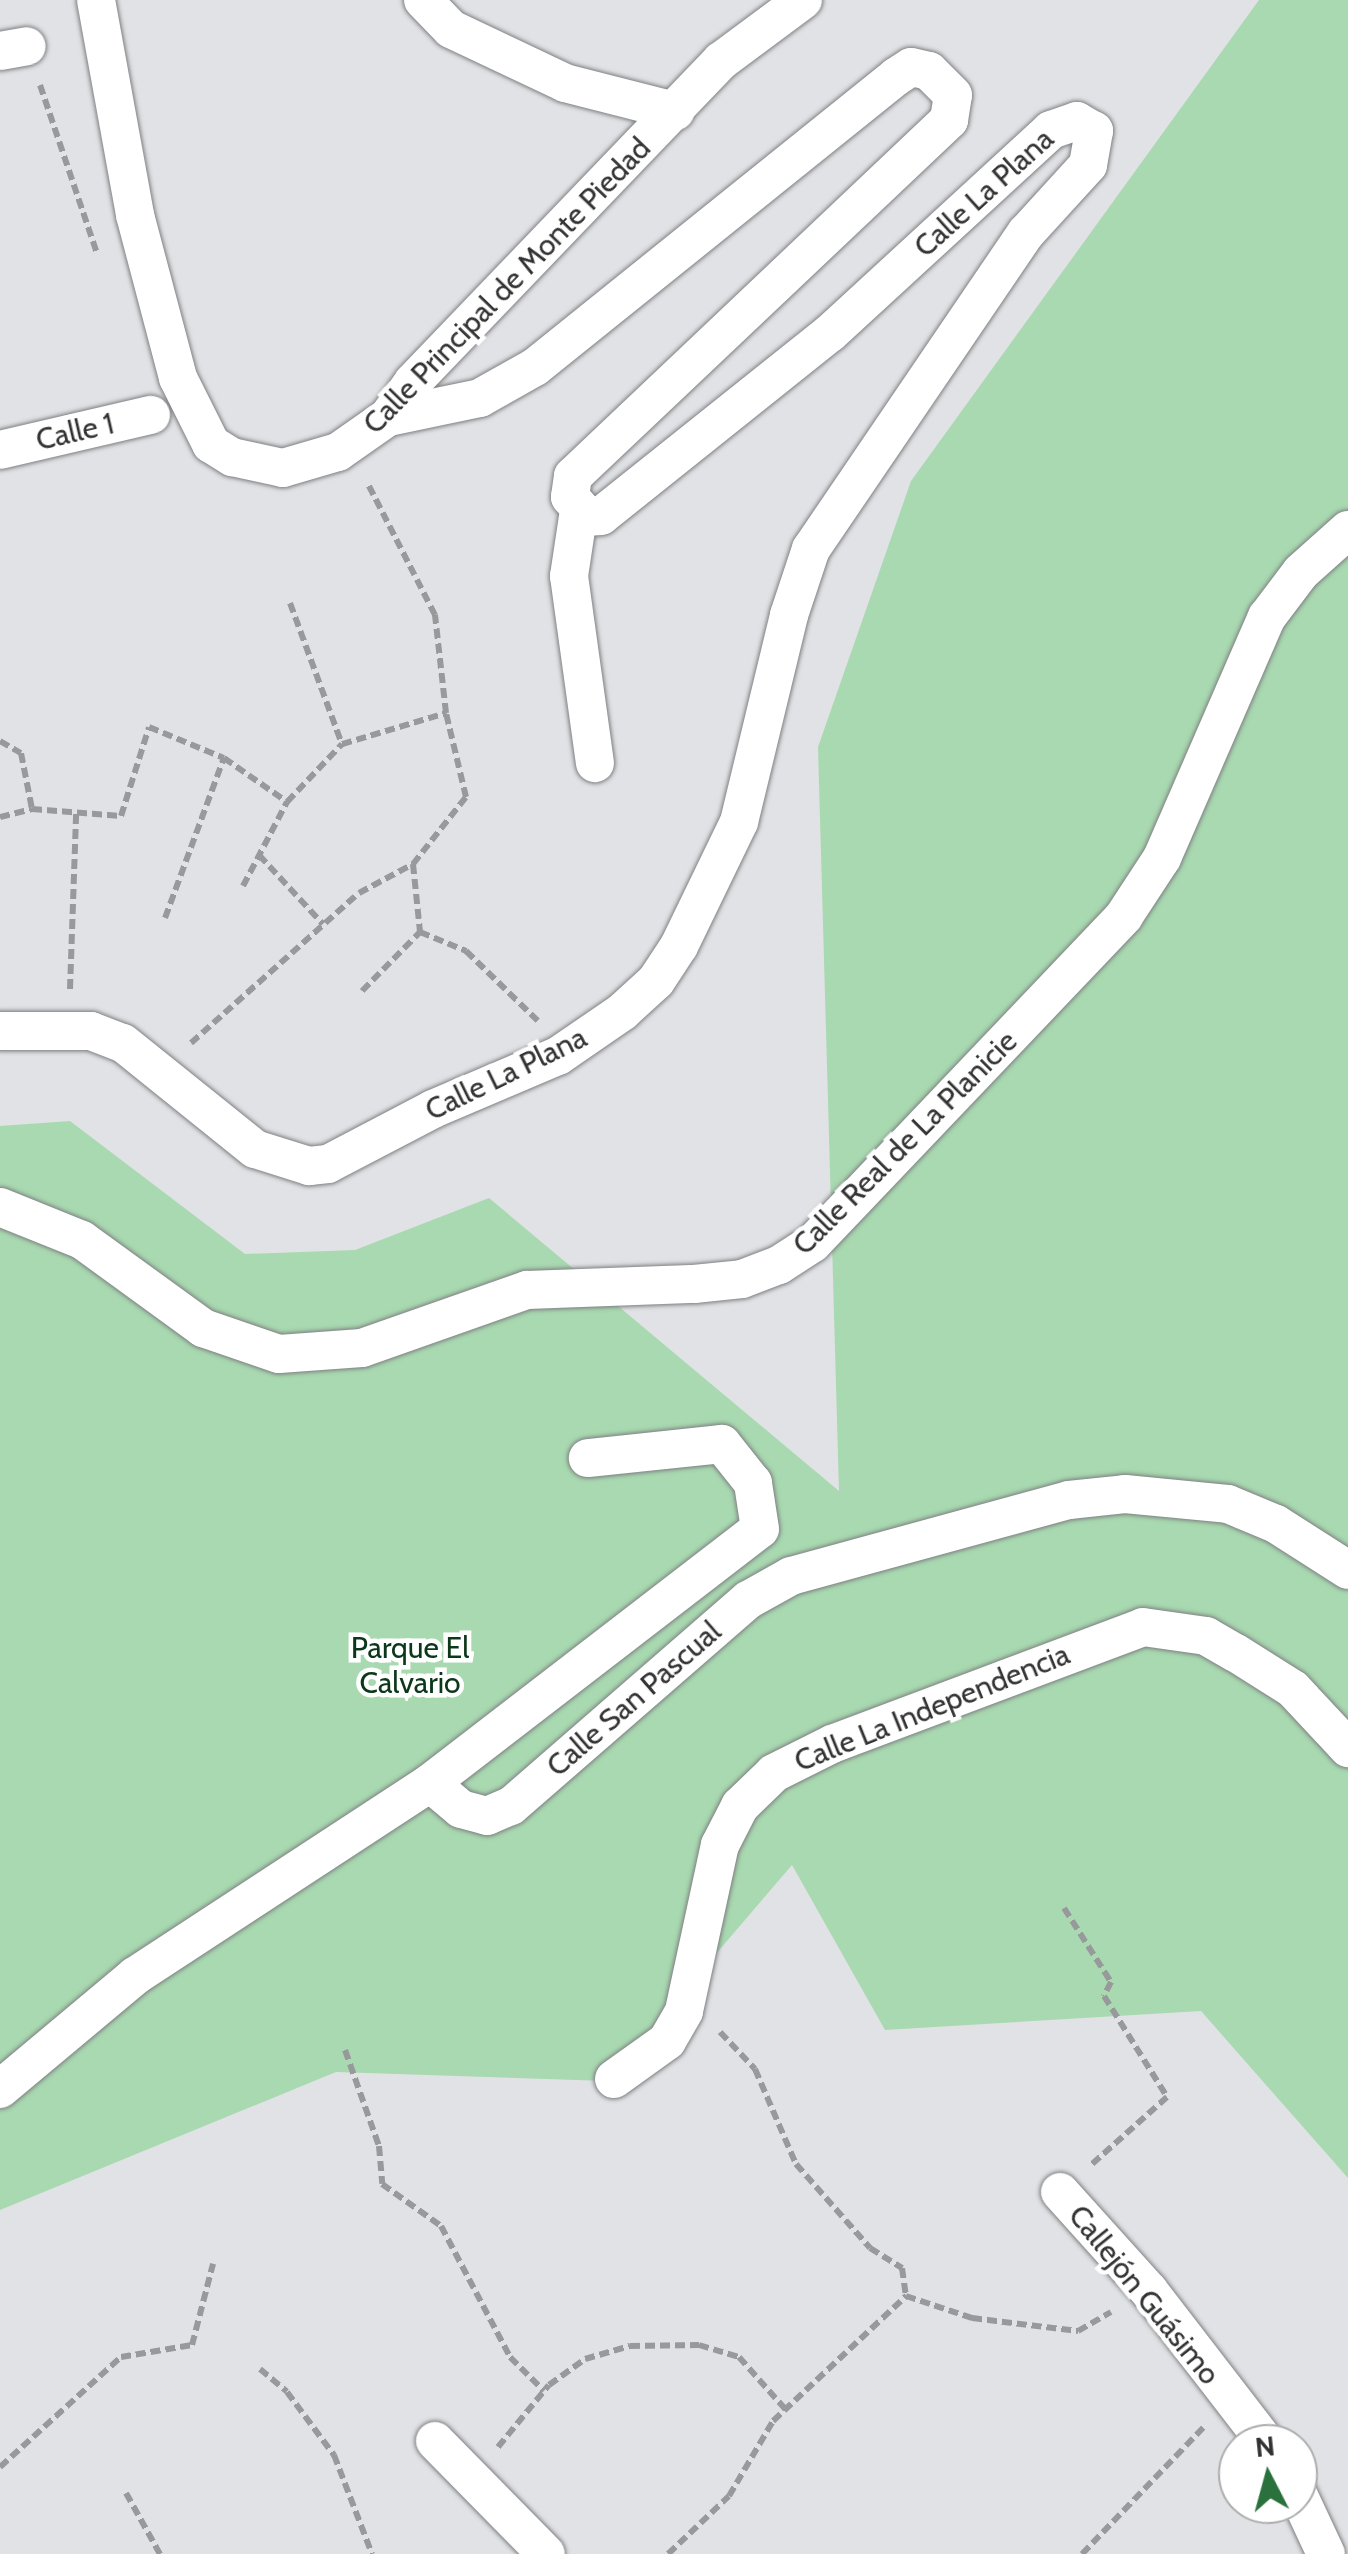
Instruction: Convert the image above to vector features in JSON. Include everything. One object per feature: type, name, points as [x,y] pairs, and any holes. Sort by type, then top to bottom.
[{"type":"street","name":"Calle Principal de Monte Piedad","points":[[96,0],[135,215],[178,378],[196,421],[212,444],[256,464],[282,468],[348,445],[388,417],[413,382],[721,61],[802,0]]},
{"type":"street","points":[[424,0],[451,29],[566,82],[675,111]]},
{"type":"street","points":[[388,417],[480,398],[534,367],[911,67],[929,71],[953,95],[949,120],[585,462],[569,484],[579,510],[569,576],[595,763]]},
{"type":"street","name":"Calle La Plana","points":[[0,1031],[68,1030],[123,1043],[255,1149],[308,1166],[341,1158],[568,1049],[656,981],[679,946],[740,822],[788,615],[811,549],[1016,248],[1088,165],[1094,132],[1078,121],[1051,130],[830,333],[632,494],[602,516],[579,510]]},
{"type":"street","name":"Calle 1","points":[[0,450],[151,415]]},
{"type":"street","name":"Calle Real de La Planicie","points":[[0,1208],[82,1240],[202,1328],[278,1354],[362,1348],[528,1290],[742,1280],[779,1265],[813,1243],[1124,916],[1162,858],[1267,617],[1301,572],[1348,530]]},
{"type":"street","points":[[0,2089],[135,1976],[430,1783],[760,1530],[753,1483],[722,1444],[588,1458]]},
{"type":"street","name":"Calle San Pascual","points":[[430,1783],[462,1810],[487,1816],[511,1806],[748,1600],[791,1576],[1068,1500],[1125,1494],[1228,1504],[1276,1524],[1348,1570]]},
{"type":"street","name":"Calle La Independencia","points":[[614,2079],[667,2041],[684,2011],[720,1845],[740,1806],[774,1774],[832,1744],[1143,1627],[1171,1627],[1221,1644],[1293,1690],[1348,1748]]},
{"type":"street","name":"Callejón Guásimo","points":[[1060,2192],[1149,2291],[1250,2424]]},
{"type":"street","points":[[435,2441],[546,2554]]},
{"type":"street","points":[[1312,2524],[1326,2554]]},
{"type":"path","points":[[13,48],[101,267]]},
{"type":"path","points":[[162,1072],[359,893],[413,864],[466,797],[446,713],[435,615],[348,445]]},
{"type":"path","points":[[290,602],[342,744]]},
{"type":"path","points":[[243,886],[287,802],[342,744],[446,713]]},
{"type":"path","points":[[0,817],[32,809],[121,816],[149,726],[224,758],[287,802]]},
{"type":"path","points":[[0,741],[22,754],[32,809]]},
{"type":"path","points":[[165,918],[224,758]]},
{"type":"path","points":[[68,1030],[76,813]]},
{"type":"path","points":[[258,855],[324,924]]},
{"type":"path","points":[[413,864],[420,932]]},
{"type":"path","points":[[420,932],[466,952],[568,1049]]},
{"type":"path","points":[[362,991],[420,932]]},
{"type":"path","points":[[1060,2192],[1167,2097],[1104,1996],[1110,1982],[1064,1908]]},
{"type":"path","points":[[684,2011],[727,2036],[755,2070],[796,2164],[870,2248],[902,2268],[906,2296]]},
{"type":"path","points":[[346,2050],[379,2146],[382,2184],[441,2226],[510,2358],[544,2390]]},
{"type":"path","points":[[0,2466],[120,2357],[192,2346],[213,2264]]},
{"type":"path","points":[[906,2296],[972,2318],[1078,2330],[1149,2291]]},
{"type":"path","points":[[668,2554],[729,2496],[786,2410],[906,2296]]},
{"type":"path","points":[[474,2480],[544,2390],[585,2359],[630,2346],[699,2345],[739,2357],[786,2410]]},
{"type":"path","points":[[260,2369],[287,2392],[334,2455],[372,2554]]},
{"type":"path","points":[[1082,2554],[1230,2401]]},
{"type":"path","points":[[126,2494],[160,2554]]},
{"type":"green space","name":"Parque El Calvario","points":[[1259,0],[1348,0],[1348,2178],[1201,2011],[885,2030],[792,1865],[607,2081],[336,2072],[0,2210],[0,1126],[70,1121],[245,1254],[355,1250],[489,1198],[839,1491],[818,747],[911,481]]}]
